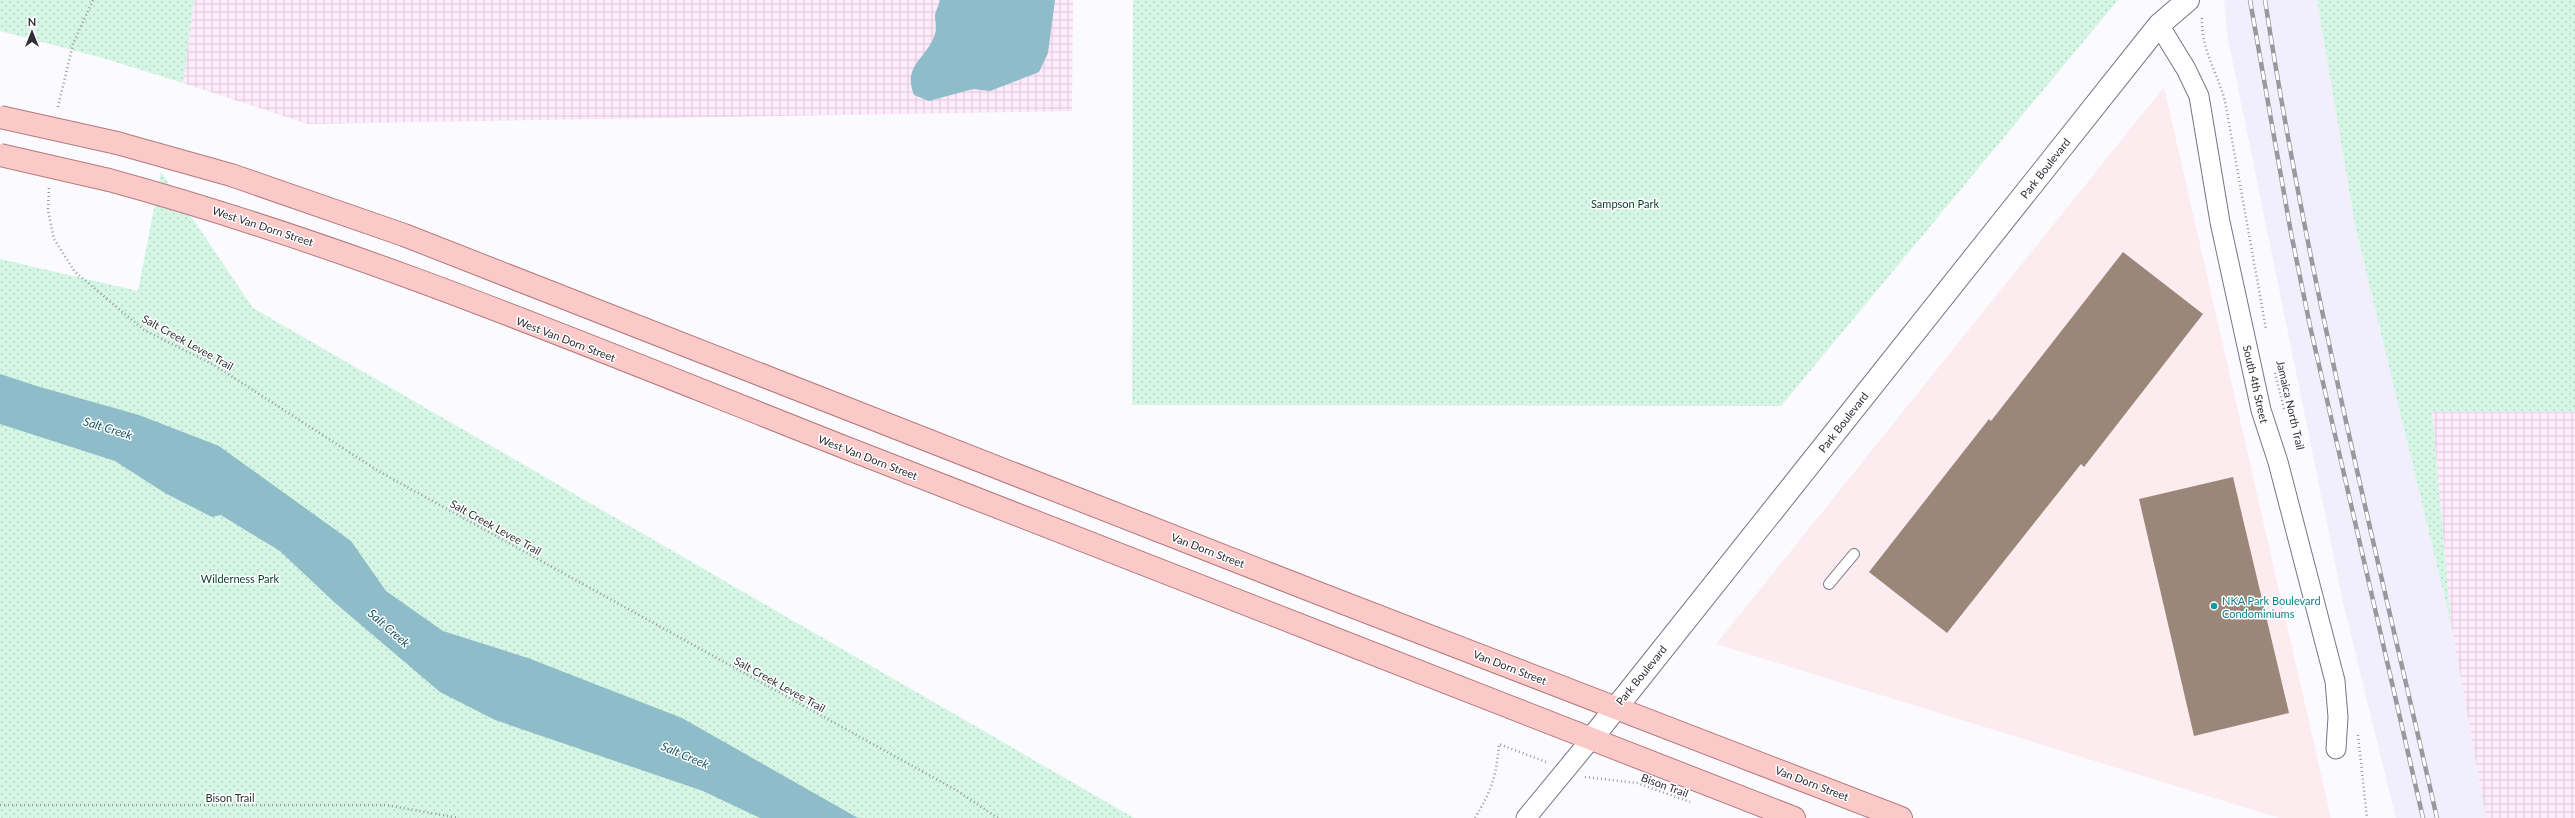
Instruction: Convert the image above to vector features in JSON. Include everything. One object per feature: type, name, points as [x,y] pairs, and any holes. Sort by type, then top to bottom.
[{"type":"main road","name":"Park Boulevard","points":[[1592,738],[2159,25],[2169,0]]},
{"type":"main road","name":"Park Boulevard","points":[[2159,25],[2196,6]]},
{"type":"main road","name":"Van Dorn Street","points":[[0,117],[117,143],[231,175],[360,219],[1901,818]]},
{"type":"main road","name":"West Van Dorn Street","points":[[0,155],[109,180],[194,203],[304,238],[1592,738]]},
{"type":"main road","points":[[1592,738],[1794,818]]},
{"type":"street","name":"South 4th Street","points":[[2159,25],[2186,69],[2199,96],[2220,222],[2261,410],[2278,462],[2335,681],[2338,717],[2336,749]]},
{"type":"street","name":"Park Boulevard","points":[[1526,818],[1592,738]]},
{"type":"lane","points":[[1829,584],[1854,554]]},
{"type":"path","points":[[59,101],[73,44],[93,0]]},
{"type":"path","points":[[2196,6],[2205,49],[2225,101],[2267,336]]},
{"type":"path","name":"Salt Creek Levee Trail","points":[[48,193],[48,210],[54,239],[75,272],[144,330],[214,365],[380,472],[949,786],[998,818]]},
{"type":"path","name":"Jamaica North Trail","points":[[2274,365],[2286,417]]},
{"type":"path","points":[[2358,731],[2367,818]]},
{"type":"path","points":[[1475,818],[1492,789],[1497,772],[1499,744],[1517,751]]},
{"type":"path","name":"Bison Trail","points":[[1591,779],[1637,783],[1695,804]]},
{"type":"path","name":"Bison Trail","points":[[0,804],[386,805],[459,818]]},
{"type":"shaded area","points":[[194,0],[1073,0],[1072,111],[308,124],[183,83]]},
{"type":"shaded area","points":[[2224,0],[2317,0],[2355,225],[2451,624],[2486,818],[2396,818],[2344,607],[2227,34]]},
{"type":"shaded area","points":[[2164,87],[2331,818],[2279,818],[1716,644]]},
{"type":"shaded area","points":[[2432,411],[2575,412],[2575,818],[2486,818],[2451,624]]},
{"type":"green space","points":[[0,0],[194,0],[183,83],[106,59],[0,31]]},
{"type":"green space","name":"Sampson Park","points":[[1133,0],[2118,0],[1781,406],[1132,405]]},
{"type":"green space","points":[[2317,0],[2575,0],[2575,412],[2432,412],[2451,624],[2355,225]]},
{"type":"green space","name":"Wilderness Park","points":[[161,172],[253,308],[1134,818],[0,818],[0,259],[138,291]]},
{"type":"water","points":[[940,0],[1055,0],[1048,53],[1039,72],[990,91],[973,89],[929,101],[914,95],[911,85],[911,76],[913,69],[927,50],[935,34],[935,15]]},
{"type":"water","name":"Salt Creek","points":[[0,374],[139,415],[219,446],[351,541],[386,591],[443,631],[528,658],[682,718],[858,818],[760,818],[703,791],[495,720],[440,692],[334,602],[280,551],[221,515],[212,517],[165,493],[115,461],[0,424]]},
{"type":"building","points":[[2123,252],[2203,314],[2084,467],[2081,464],[1947,633],[1869,572],[1989,419],[1991,421]]},
{"type":"building","name":"NKA Park Boulevard Condominiums","points":[[2233,477],[2289,713],[2194,736],[2139,499]]},
{"type":"railway","points":[[2250,0],[2291,233],[2310,326],[2423,818]]},
{"type":"railway","points":[[2265,0],[2301,206],[2322,308],[2366,512],[2437,818]]},
{"type":"place","name":"NKA Park Boulevard Condominiums","points":[[2214,606]]}]
